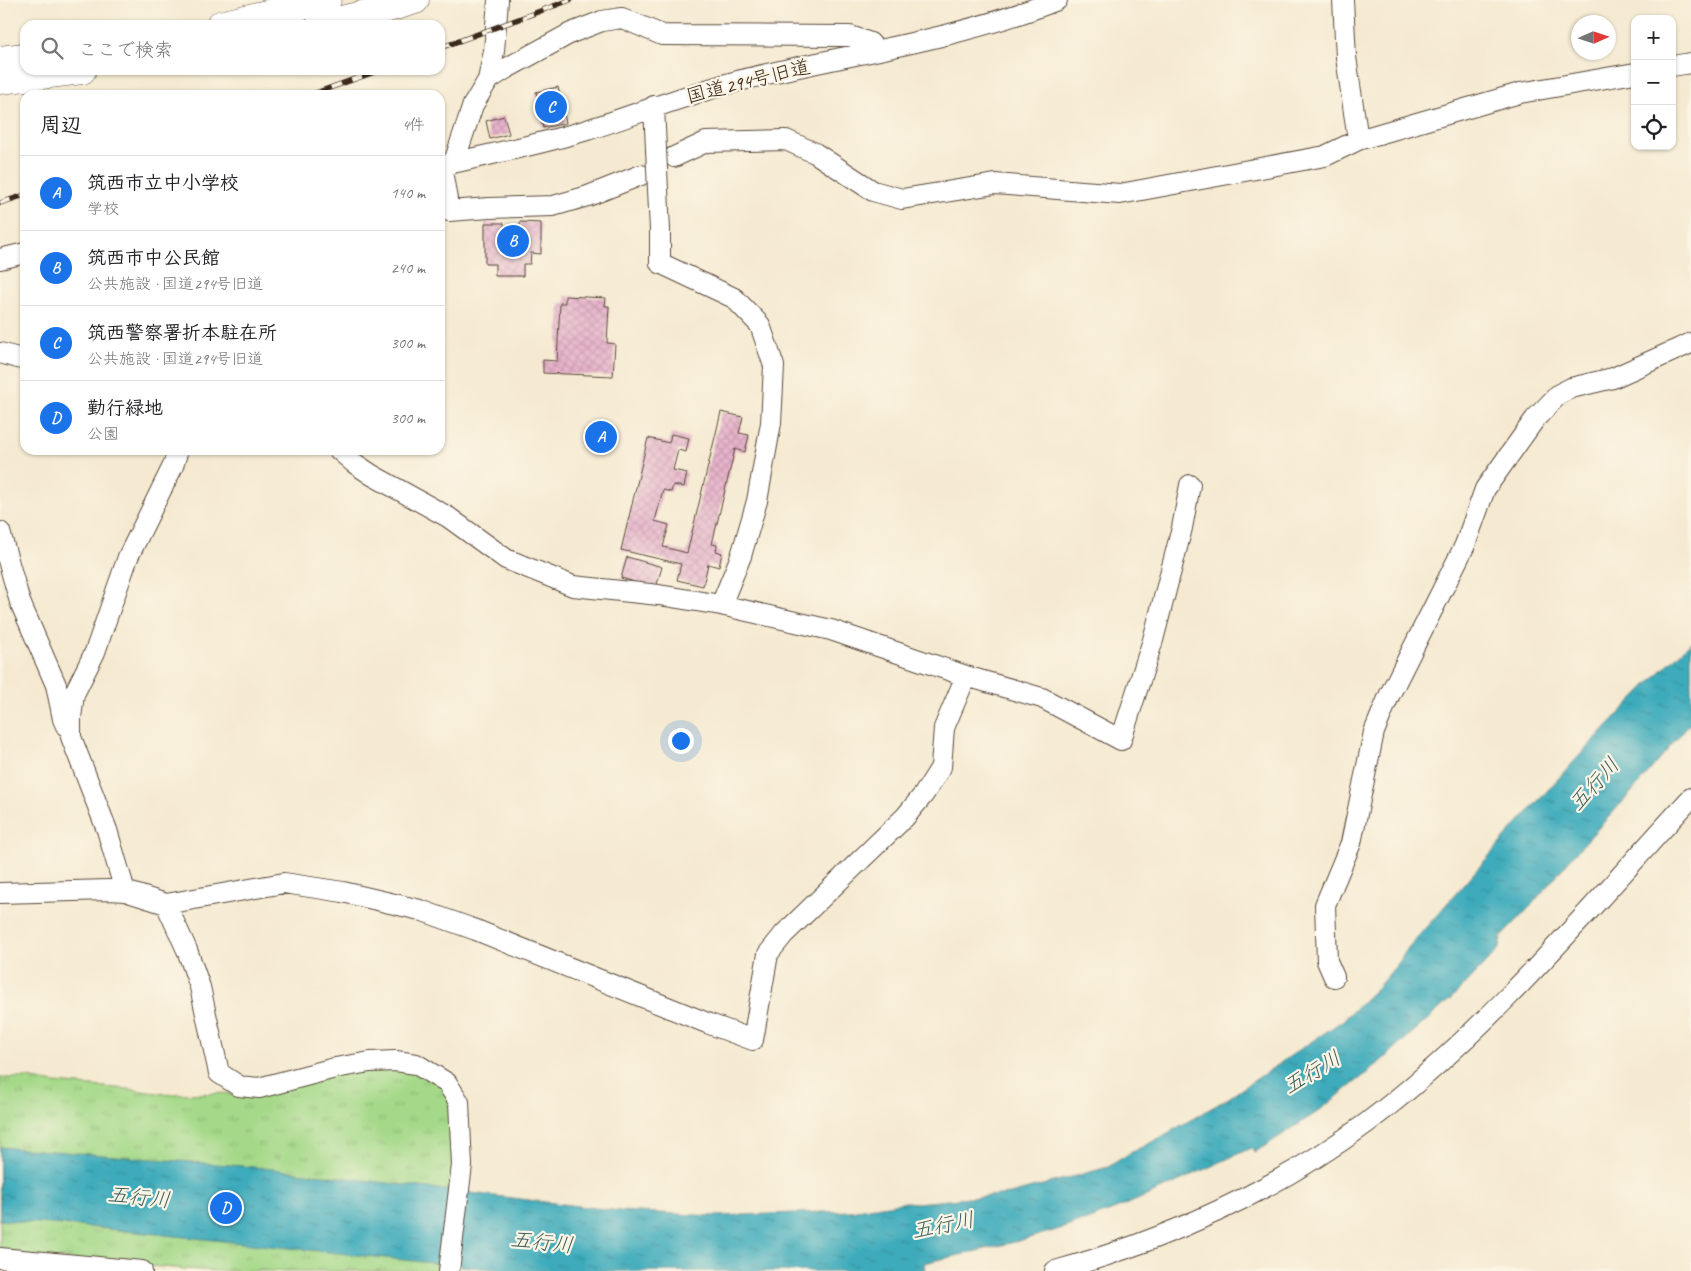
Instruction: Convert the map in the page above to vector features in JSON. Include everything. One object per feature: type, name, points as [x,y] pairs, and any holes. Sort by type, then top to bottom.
[{"type":"highway","points":[[241,20],[327,0]]},
{"type":"highway","points":[[341,20],[415,0]]},
{"type":"highway","points":[[0,60],[20,58]]},
{"type":"highway","points":[[0,80],[41,75]]},
{"type":"street","points":[[498,0],[494,52],[488,80],[472,105],[445,164],[449,211],[553,206],[588,196],[641,175]]},
{"type":"street","name":"国道294号旧道","points":[[445,164],[586,130],[692,93],[984,26],[1057,0]]},
{"type":"street","points":[[1343,0],[1346,57],[1358,140]]},
{"type":"street","points":[[488,80],[552,42],[602,21],[622,18],[662,35],[850,36],[870,43],[876,50]]},
{"type":"street","points":[[1676,65],[1691,63]]},
{"type":"street","points":[[665,153],[706,142],[786,140],[815,153],[873,191],[902,199],[995,184],[1120,194],[1325,156],[1358,140],[1520,93],[1631,74]]},
{"type":"street","points":[[654,106],[665,153],[660,263],[734,298],[760,325],[774,366],[771,423],[757,501],[741,556],[721,605]]},
{"type":"street","points":[[0,259],[20,254]]},
{"type":"street","points":[[1334,977],[1327,961],[1325,904],[1351,843],[1374,732],[1389,696],[1465,545],[1485,489],[1535,419],[1559,394],[1571,388],[1613,378],[1691,343]]},
{"type":"street","points":[[0,353],[20,359]]},
{"type":"street","points":[[71,737],[74,694],[94,652],[128,557],[174,466],[177,455]]},
{"type":"street","points":[[345,455],[372,475],[448,517],[506,559],[573,586],[658,595],[721,605],[831,630],[966,676],[1042,698],[1121,740],[1153,640],[1182,528],[1190,485]]},
{"type":"street","points":[[0,532],[20,602],[56,685],[62,718],[106,830],[125,891]]},
{"type":"street","points":[[0,894],[109,890],[125,891],[166,904],[284,883],[342,892],[420,910],[476,930],[753,1040],[768,954],[784,934],[905,817],[924,794],[941,768],[944,728],[966,676]]},
{"type":"street","points":[[1055,1271],[1133,1247],[1270,1185],[1317,1156],[1366,1122],[1409,1089],[1471,1033],[1546,956],[1691,798]]},
{"type":"street","points":[[166,904],[187,950],[200,988],[219,1073],[239,1086],[259,1088],[335,1068],[370,1062],[396,1061],[416,1064],[447,1083],[459,1102],[462,1170],[449,1271]]},
{"type":"street","points":[[0,1258],[142,1271]]},
{"type":"green space","points":[[414,1068],[447,1088],[457,1162],[444,1271],[212,1271],[0,1254],[0,1078],[27,1078],[55,1083],[165,1094],[254,1093],[336,1072]]},
{"type":"water","name":"五行川","points":[[1691,642],[1691,722],[1631,793],[1501,937],[1500,948],[1455,995],[1371,1070],[1316,1113],[1254,1153],[1251,1148],[1138,1200],[1069,1226],[1015,1242],[924,1263],[925,1270],[914,1271],[509,1271],[89,1227],[0,1220],[0,1147],[255,1167],[620,1211],[715,1216],[850,1211],[906,1202],[917,1203],[1010,1194],[1108,1167],[1227,1099],[1342,1021],[1377,988],[1400,961],[1406,950],[1581,754]]},
{"type":"building","points":[[558,87],[566,123],[543,128],[536,92]]},
{"type":"building","points":[[504,116],[509,134],[490,139],[486,121]]},
{"type":"building","points":[[520,222],[541,223],[541,254],[531,253],[530,264],[523,264],[523,276],[495,276],[495,264],[485,264],[485,223],[504,223],[504,229],[520,230]]},
{"type":"building","points":[[565,296],[606,298],[605,306],[609,306],[607,343],[615,344],[613,376],[543,373],[543,360],[557,361],[560,303],[565,303]]},
{"type":"building","points":[[721,412],[743,417],[739,433],[749,435],[745,452],[735,449],[712,544],[717,545],[716,551],[722,553],[719,567],[708,564],[703,586],[677,580],[681,564],[621,550],[648,438],[669,443],[671,434],[689,438],[686,452],[678,450],[673,470],[687,473],[684,487],[673,485],[671,492],[663,490],[655,521],[669,525],[663,547],[687,553]]},
{"type":"building","points":[[627,557],[662,567],[656,588],[621,578]]},
{"type":"railway","points":[[445,46],[570,0]]},
{"type":"railway","points":[[324,90],[366,75]]},
{"type":"railway","points":[[0,203],[20,197]]},
{"type":"place","name":"筑西警察署折本駐在所","points":[[551,107]]},
{"type":"place","name":"筑西市中公民館","points":[[513,241]]},
{"type":"place","name":"筑西市立中小学校","points":[[601,437]]},
{"type":"place","name":"勤行緑地","points":[[226,1208]]}]
